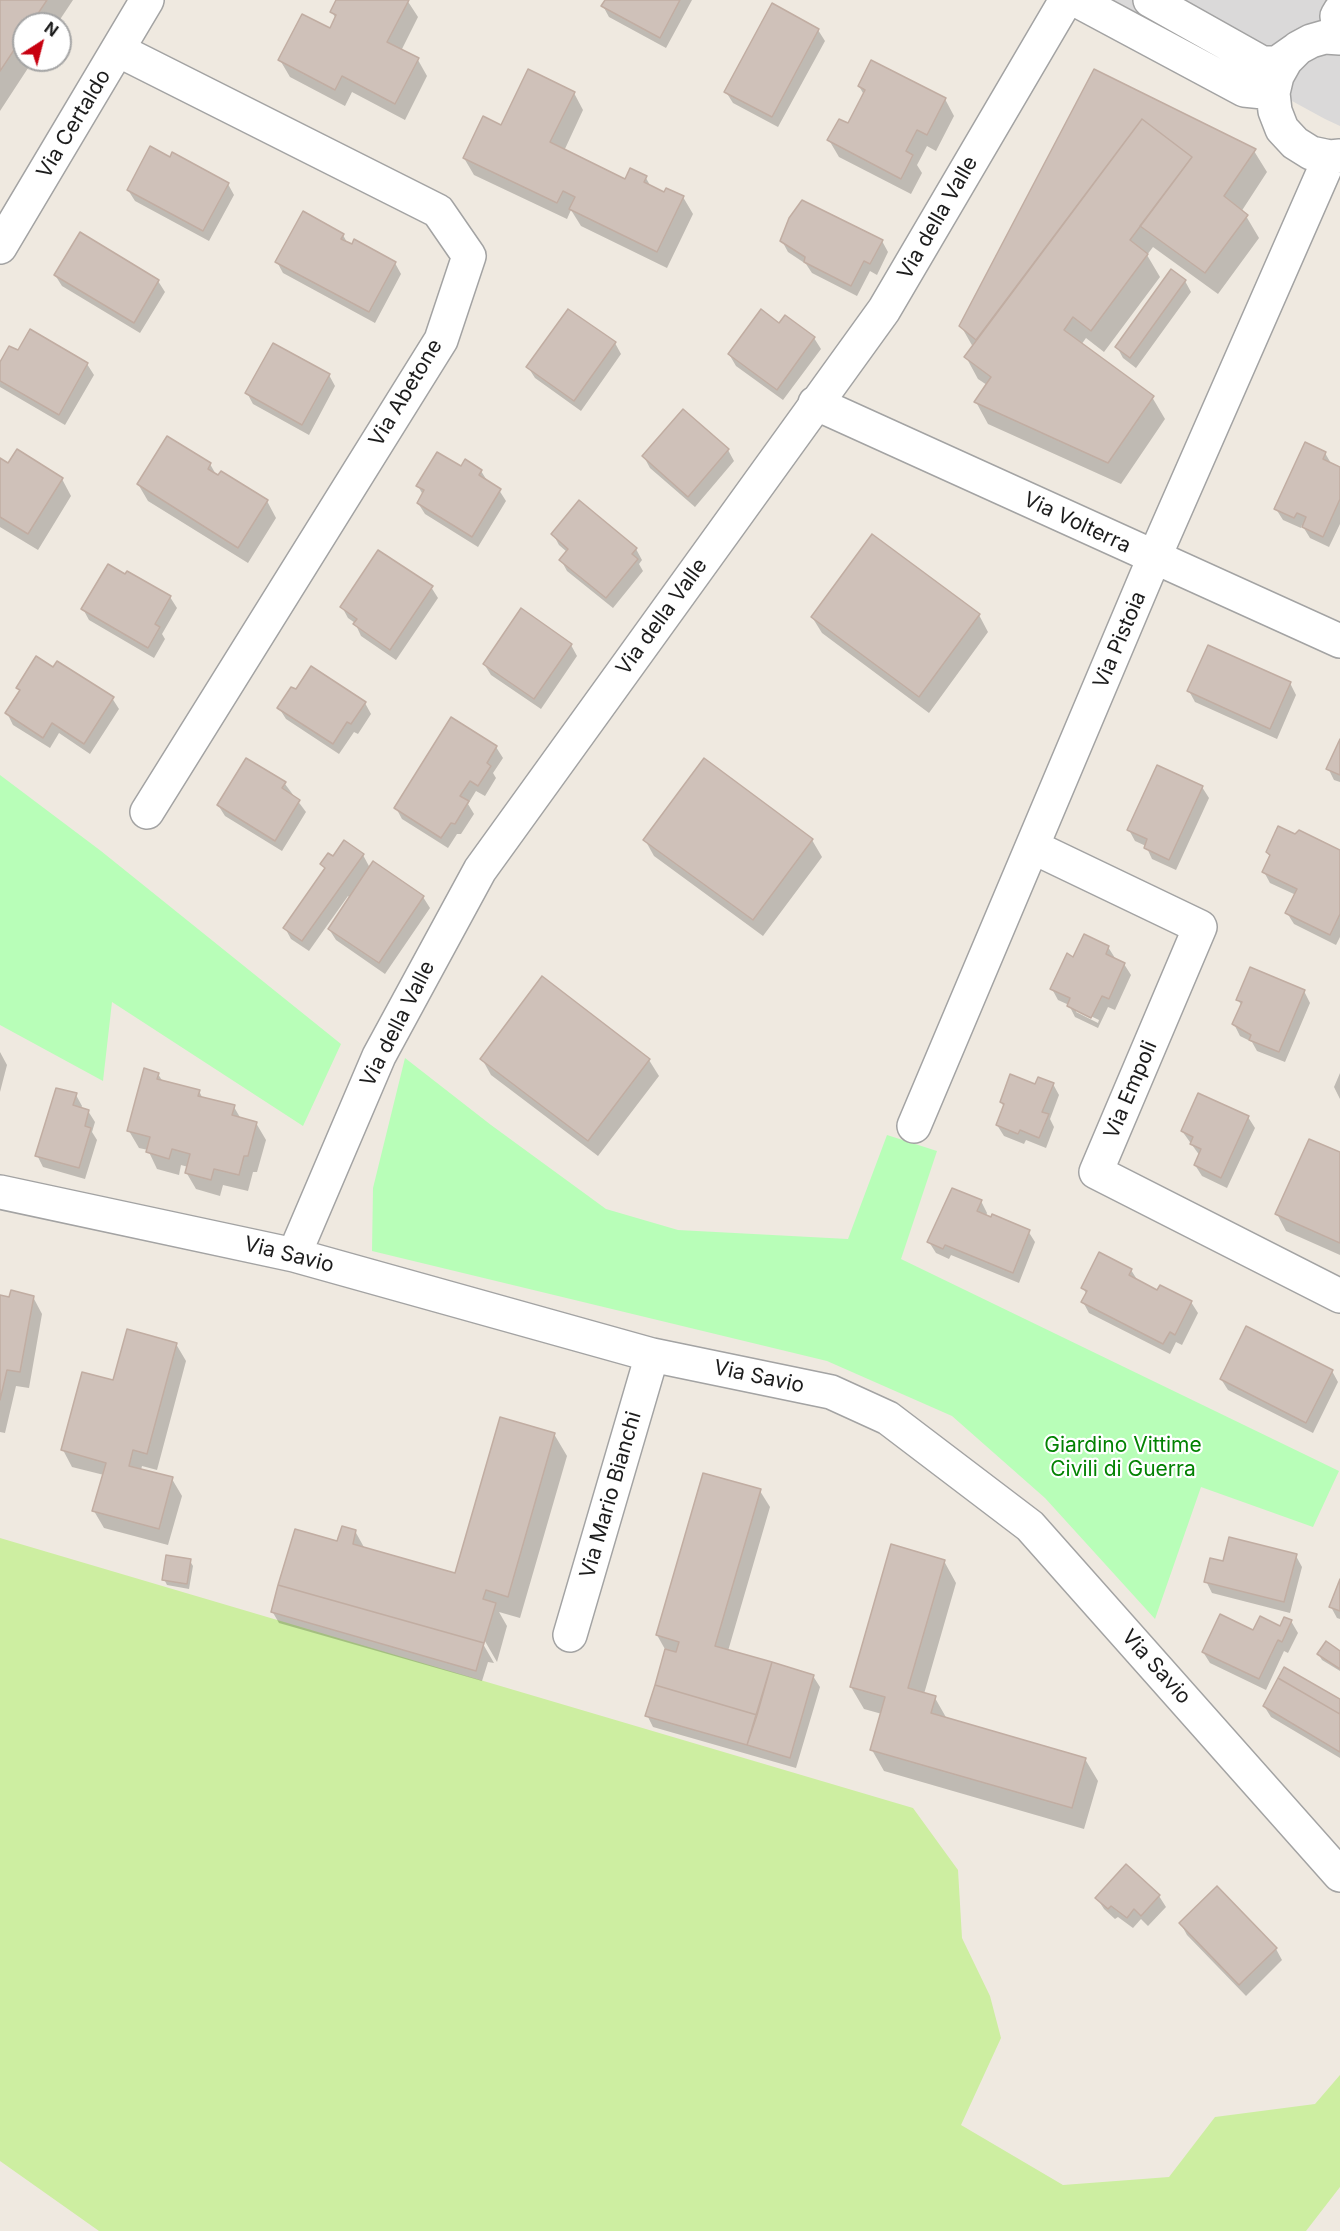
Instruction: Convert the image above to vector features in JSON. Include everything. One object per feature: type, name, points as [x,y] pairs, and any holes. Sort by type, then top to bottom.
[{"type":"street","name":"Via Certaldo","points":[[0,247],[147,0]]},
{"type":"street","name":"Via della Valle","points":[[294,1255],[379,1056],[480,870],[884,310],[1066,0]]},
{"type":"street","points":[[1076,0],[1244,90],[1273,93]]},
{"type":"street","points":[[1150,0],[1262,63],[1277,63],[1311,41],[1325,37],[1340,38],[1337,16],[1340,11]]},
{"type":"street","points":[[1298,48],[1286,60],[1276,76],[1273,93],[1275,111],[1282,129],[1295,143],[1311,153],[1335,156]]},
{"type":"street","name":"Via Abetone","points":[[118,50],[438,211],[469,256],[441,339],[147,812]]},
{"type":"street","name":"Via Pistoia","points":[[914,1126],[1154,558],[1335,156]]},
{"type":"street","name":"Via Volterra","points":[[815,404],[1340,641]]},
{"type":"street","name":"Via Empoli","points":[[1033,847],[1200,927],[1096,1172],[1340,1296]]},
{"type":"street","name":"Via Savio","points":[[0,1192],[294,1255],[652,1355],[831,1392],[888,1418],[1030,1526],[1340,1875]]},
{"type":"street","name":"Via Mario Bianchi","points":[[570,1635],[652,1355]]},
{"type":"shaded area","points":[[1107,0],[1340,0],[1340,126],[1325,119]]},
{"type":"green space","points":[[0,775],[101,851],[341,1044],[303,1126],[112,1002],[103,1081],[0,1025]]},
{"type":"green space","name":"Giardino Vittime Civili di Guerra","points":[[405,1058],[491,1125],[606,1209],[678,1230],[848,1239],[887,1135],[937,1151],[901,1259],[1339,1471],[1313,1527],[1201,1487],[1155,1619],[1045,1498],[952,1416],[827,1361],[372,1251],[373,1188]]},
{"type":"green space","points":[[0,1538],[913,1808],[958,1870],[962,1938],[990,1996],[1001,2038],[961,2125],[1063,2185],[1169,2177],[1215,2117],[1315,2104],[1340,2075],[1340,2187],[1306,2231],[99,2231],[0,2161]]},
{"type":"building","points":[[0,0],[47,0],[39,12],[12,12],[12,53],[0,71]]},
{"type":"building","points":[[336,0],[409,0],[387,42],[419,58],[395,104],[342,76],[335,90],[278,60],[302,14],[330,28],[336,15],[330,12]]},
{"type":"building","points":[[605,0],[680,0],[660,38],[601,6]]},
{"type":"building","points":[[772,3],[819,29],[772,117],[724,92]]},
{"type":"building","points":[[871,60],[946,98],[927,135],[917,130],[906,151],[913,155],[901,179],[827,140],[839,119],[848,123],[865,90],[858,86]]},
{"type":"building","points":[[528,69],[575,92],[550,142],[625,179],[630,168],[647,176],[644,182],[664,192],[666,188],[684,196],[657,252],[569,209],[575,197],[563,191],[557,203],[463,158],[483,116],[501,125]]},
{"type":"building","points":[[1094,69],[1256,149],[1224,196],[1248,215],[1205,273],[1140,226],[1192,157],[1142,119],[976,340],[959,326]]},
{"type":"building","points":[[1142,119],[1192,157],[1130,240],[1148,254],[1091,331],[1073,317],[1064,330],[1154,396],[1108,463],[974,402],[991,377],[964,357]]},
{"type":"building","points":[[150,146],[170,157],[172,152],[229,183],[203,231],[127,190]]},
{"type":"building","points":[[802,200],[883,240],[870,264],[864,261],[851,286],[804,262],[805,257],[780,241],[789,218]]},
{"type":"building","points":[[303,211],[344,234],[341,239],[352,244],[354,239],[396,262],[369,312],[275,262]]},
{"type":"building","points":[[80,232],[159,280],[134,323],[54,275]]},
{"type":"building","points":[[1171,269],[1186,280],[1130,358],[1115,347]]},
{"type":"building","points":[[568,309],[616,342],[574,401],[526,367]]},
{"type":"building","points":[[761,309],[779,323],[785,315],[815,337],[777,390],[728,354]]},
{"type":"building","points":[[30,329],[88,363],[59,415],[0,381],[0,362],[9,346],[18,350]]},
{"type":"building","points":[[273,343],[330,374],[302,425],[245,393]]},
{"type":"building","points":[[683,409],[729,449],[688,497],[642,456]]},
{"type":"building","points":[[167,436],[211,463],[208,469],[218,475],[221,471],[268,500],[238,548],[137,484]]},
{"type":"building","points":[[1305,442],[1326,452],[1323,459],[1340,467],[1340,499],[1323,537],[1302,527],[1306,517],[1297,513],[1294,518],[1274,509]]},
{"type":"building","points":[[17,449],[63,478],[28,534],[0,517],[0,458],[8,463]]},
{"type":"building","points":[[437,452],[461,466],[465,459],[482,470],[479,475],[501,489],[472,537],[417,503],[424,490],[416,486]]},
{"type":"building","points":[[579,500],[637,548],[632,554],[638,559],[606,598],[559,560],[568,549],[551,534]]},
{"type":"building","points":[[872,534],[980,614],[919,697],[811,617]]},
{"type":"building","points":[[378,550],[433,586],[390,650],[353,624],[357,619],[340,607]]},
{"type":"building","points":[[108,564],[125,574],[127,571],[171,596],[155,624],[160,627],[148,648],[81,609]]},
{"type":"building","points":[[521,608],[572,644],[534,699],[483,664]]},
{"type":"building","points":[[1208,645],[1291,682],[1270,729],[1187,691]]},
{"type":"building","points":[[36,656],[53,667],[57,661],[114,697],[84,744],[52,723],[43,738],[5,713],[20,690],[16,688]]},
{"type":"building","points":[[311,666],[366,702],[351,724],[347,722],[333,744],[277,708],[291,687],[296,689]]},
{"type":"building","points":[[451,717],[497,746],[487,763],[491,766],[478,786],[470,781],[460,796],[469,801],[455,824],[451,823],[441,838],[394,808]]},
{"type":"building","points":[[1340,739],[1340,775],[1326,769]]},
{"type":"building","points":[[246,758],[286,782],[282,788],[300,800],[275,841],[217,805]]},
{"type":"building","points":[[704,758],[813,839],[753,920],[643,840]]},
{"type":"building","points":[[1157,765],[1203,786],[1169,860],[1144,848],[1147,839],[1127,830]]},
{"type":"building","points":[[1278,826],[1295,834],[1299,830],[1340,850],[1340,914],[1330,935],[1285,913],[1297,889],[1262,872],[1270,855],[1266,852]]},
{"type":"building","points":[[344,840],[364,854],[302,941],[283,928],[325,868],[320,864],[328,853],[333,856]]},
{"type":"building","points":[[373,861],[424,896],[379,963],[328,929]]},
{"type":"building","points":[[1084,934],[1109,946],[1106,954],[1125,963],[1109,999],[1102,996],[1091,1018],[1067,1006],[1070,998],[1050,989],[1067,953],[1073,957]]},
{"type":"building","points":[[1250,967],[1305,990],[1279,1052],[1249,1040],[1251,1035],[1232,1024],[1242,1002],[1236,1000]]},
{"type":"building","points":[[542,976],[650,1059],[588,1141],[480,1059]]},
{"type":"building","points":[[144,1068],[159,1073],[157,1079],[200,1090],[198,1096],[235,1105],[232,1115],[257,1122],[248,1156],[244,1156],[239,1175],[214,1169],[211,1180],[185,1173],[190,1154],[172,1149],[169,1159],[146,1152],[150,1137],[127,1131]]},
{"type":"building","points":[[1010,1074],[1035,1084],[1038,1077],[1054,1083],[1042,1112],[1049,1114],[1039,1138],[1020,1130],[1018,1134],[996,1125],[1004,1104],[1000,1102]]},
{"type":"building","points":[[56,1088],[77,1093],[73,1105],[89,1110],[85,1126],[91,1128],[79,1168],[35,1156]]},
{"type":"building","points":[[1198,1093],[1249,1116],[1221,1178],[1194,1165],[1201,1149],[1190,1144],[1193,1137],[1181,1131]]},
{"type":"building","points":[[1309,1139],[1340,1152],[1340,1243],[1275,1214]]},
{"type":"building","points":[[952,1188],[982,1200],[977,1211],[991,1217],[992,1214],[1030,1230],[1013,1273],[945,1245],[943,1249],[927,1242]]},
{"type":"building","points":[[1099,1252],[1132,1269],[1129,1275],[1157,1290],[1160,1285],[1192,1301],[1175,1335],[1170,1332],[1163,1344],[1081,1302],[1087,1291],[1081,1288]]},
{"type":"building","points":[[11,1290],[34,1296],[20,1372],[7,1370],[0,1400],[0,1295],[9,1297]]},
{"type":"building","points":[[1246,1326],[1333,1370],[1306,1423],[1220,1379]]},
{"type":"building","points":[[127,1329],[177,1343],[147,1454],[133,1450],[129,1466],[173,1477],[159,1529],[92,1511],[106,1463],[61,1450],[82,1372],[113,1380]]},
{"type":"building","points":[[500,1417],[555,1433],[508,1597],[486,1590],[483,1599],[496,1603],[484,1643],[278,1585],[295,1529],[337,1541],[342,1526],[356,1530],[353,1544],[455,1573]]},
{"type":"building","points":[[703,1473],[761,1489],[715,1646],[772,1662],[757,1715],[655,1685],[665,1649],[676,1652],[679,1642],[656,1635]]},
{"type":"building","points":[[1229,1537],[1297,1554],[1284,1602],[1204,1582],[1210,1558],[1223,1561]]},
{"type":"building","points":[[891,1544],[945,1560],[908,1688],[936,1696],[931,1713],[1086,1758],[1072,1808],[870,1750],[885,1697],[850,1687]]},
{"type":"building","points":[[166,1555],[191,1559],[187,1584],[162,1580]]},
{"type":"building","points":[[1340,1579],[1340,1611],[1329,1607]]},
{"type":"building","points":[[278,1585],[484,1643],[476,1671],[271,1612]]},
{"type":"building","points":[[1220,1614],[1253,1630],[1260,1616],[1280,1626],[1284,1617],[1292,1620],[1282,1642],[1278,1640],[1259,1679],[1202,1652]]},
{"type":"building","points":[[1326,1641],[1340,1651],[1340,1669],[1317,1654]]},
{"type":"building","points":[[772,1662],[814,1675],[790,1758],[747,1745]]},
{"type":"building","points":[[1284,1667],[1340,1699],[1340,1714],[1278,1678]]},
{"type":"building","points":[[1278,1678],[1340,1714],[1340,1752],[1263,1706]]},
{"type":"building","points":[[655,1685],[757,1715],[747,1745],[645,1716]]},
{"type":"building","points":[[1126,1864],[1160,1895],[1141,1916],[1134,1909],[1127,1918],[1111,1906],[1108,1909],[1095,1898]]},
{"type":"building","points":[[1217,1886],[1277,1948],[1239,1985],[1179,1923]]}]
